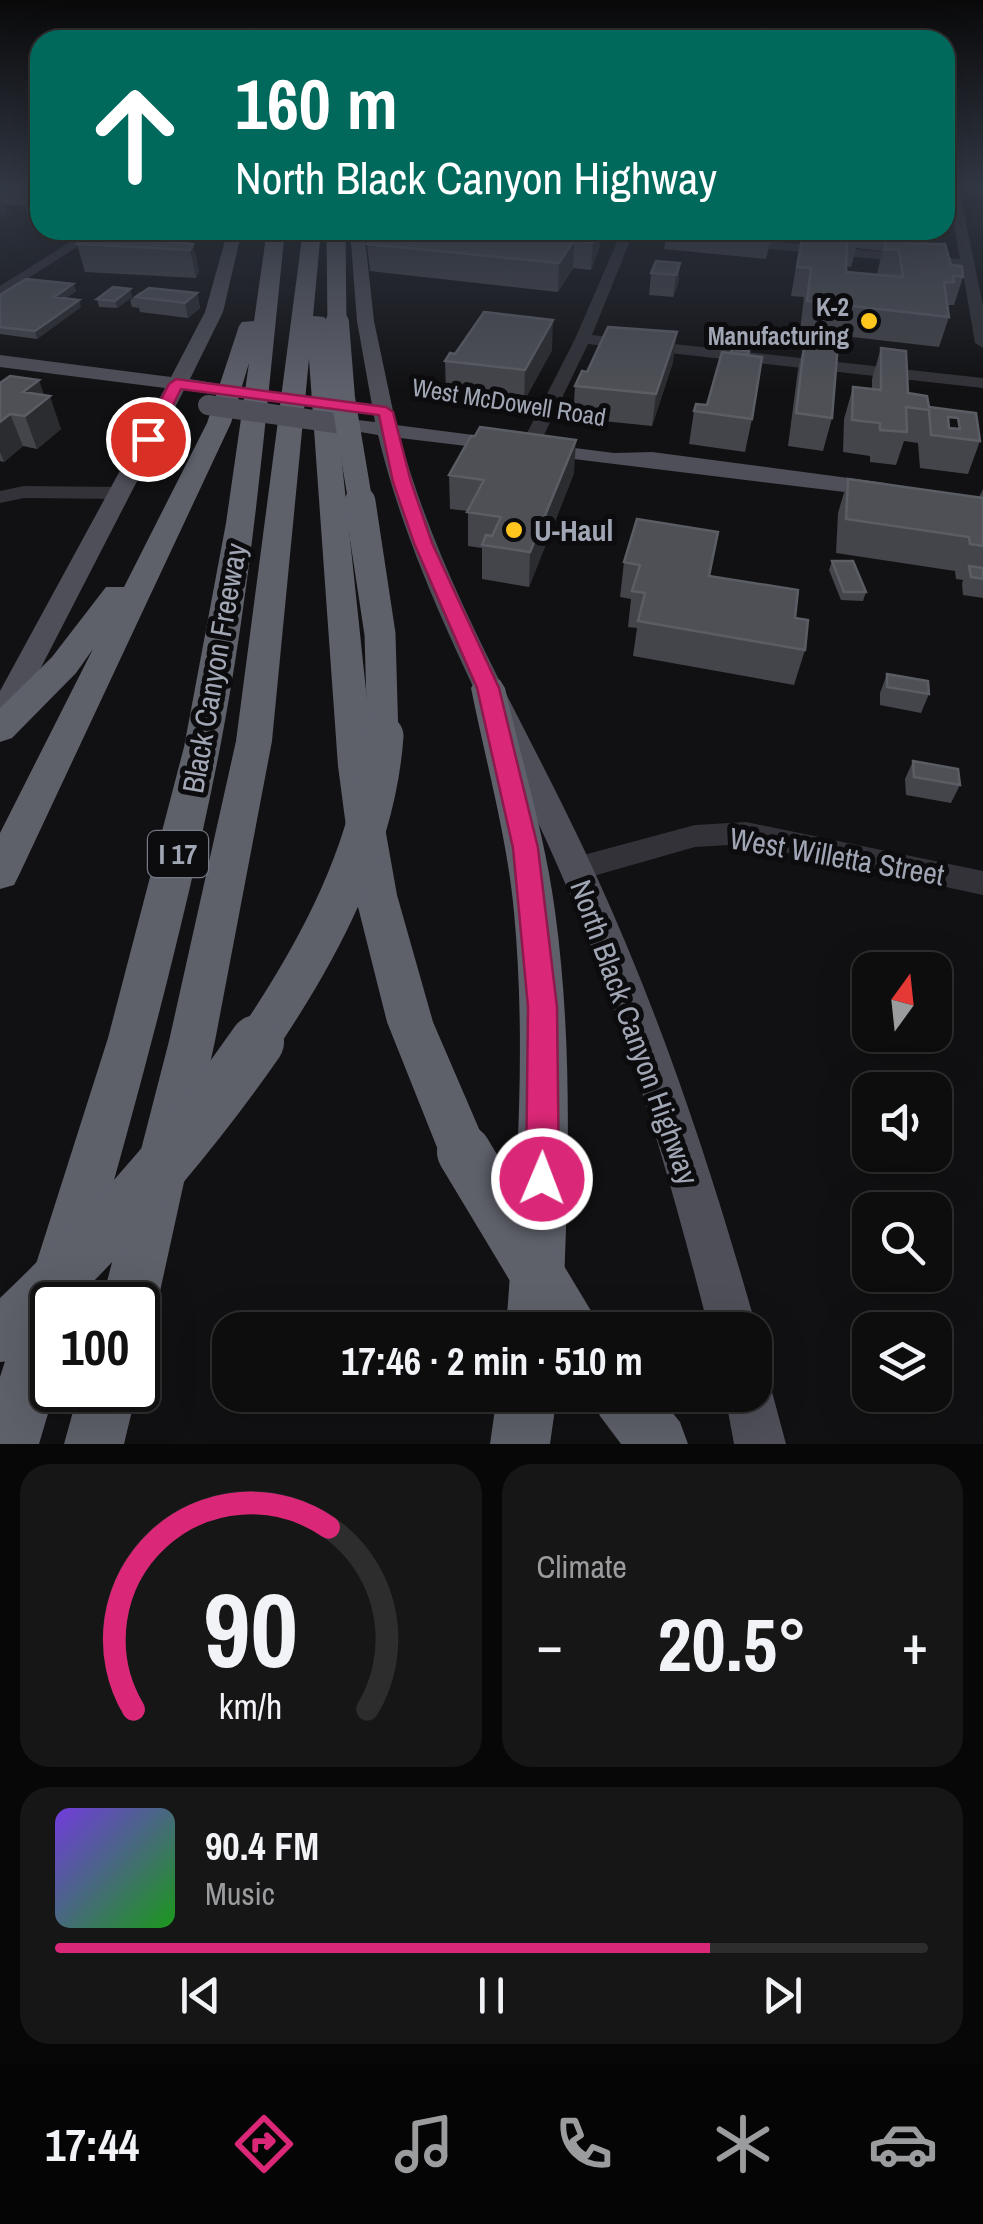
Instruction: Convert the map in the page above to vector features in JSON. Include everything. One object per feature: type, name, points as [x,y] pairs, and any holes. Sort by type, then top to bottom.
[{"type":"highway","points":[[0,873],[219,423],[288,255]]},
{"type":"highway","name":"Black Canyon Freeway","points":[[9,1444],[131,1038],[202,747],[291,255]]},
{"type":"highway","name":"Black Canyon Freeway","points":[[134,1282],[229,868],[254,741],[270,624],[288,427],[294,255]]},
{"type":"highway","points":[[296,255],[356,766],[376,895],[410,1022],[464,1152],[561,1312]]},
{"type":"highway","points":[[0,1335],[84,1255],[150,1184],[201,1119],[286,996],[336,904],[361,843],[376,793],[381,754],[383,671],[374,582],[339,361],[337,255]]},
{"type":"highway","points":[[0,729],[64,665],[170,520]]},
{"type":"highway","points":[[488,688],[526,848],[543,1007],[542,1179],[535,1312]]},
{"type":"highway","points":[[94,1444],[102,1412]]},
{"type":"highway","points":[[520,1444],[524,1412]]},
{"type":"highway","points":[[634,1412],[658,1444]]},
{"type":"main road","points":[[0,718],[196,349],[214,312],[229,255]]},
{"type":"main road","name":"North Black Canyon Highway","points":[[360,255],[367,330],[402,482],[441,588],[576,869],[619,970],[668,1106],[729,1312]]},
{"type":"main road","points":[[113,375],[166,369],[196,349]]},
{"type":"main road","name":"West McDowell Road","points":[[0,361],[113,375],[172,391]]},
{"type":"main road","name":"West McDowell Road","points":[[0,376],[172,391],[388,421],[536,433],[608,444],[652,459]]},
{"type":"main road","name":"West McDowell Road","points":[[388,421],[486,444],[614,460],[652,459],[909,493]]},
{"type":"main road","points":[[402,482],[414,461],[426,452],[450,445],[486,444]]},
{"type":"main road","points":[[753,1412],[760,1444]]},
{"type":"street","points":[[0,292],[58,255]]},
{"type":"street","points":[[536,433],[583,339],[613,255]]},
{"type":"street","points":[[878,255],[968,264]]},
{"type":"street","points":[[966,255],[983,343]]},
{"type":"street","points":[[583,339],[983,384]]},
{"type":"street","points":[[0,497],[24,492],[121,493]]},
{"type":"street","name":"West Willetta Street","points":[[576,869],[680,839],[746,833],[983,883]]},
{"type":"building","points":[[482,255],[564,255],[559,263]]},
{"type":"building","points":[[799,255],[846,255],[846,272],[903,277],[900,255],[948,255],[951,265],[962,266],[963,277],[953,275],[954,282],[944,282],[949,317],[807,301],[811,268],[797,267]]},
{"type":"building","points":[[656,261],[680,263],[676,275],[651,273]]},
{"type":"building","points":[[26,279],[73,284],[54,297],[79,300],[35,331],[0,327],[0,295]]},
{"type":"building","points":[[113,287],[130,289],[115,301],[97,299]]},
{"type":"building","points":[[149,288],[197,293],[185,303],[136,297]]},
{"type":"building","points":[[484,312],[553,320],[525,370],[445,361],[450,353],[455,354]]},
{"type":"building","points":[[608,327],[677,332],[656,394],[575,386],[582,371],[587,372]]},
{"type":"building","points":[[805,339],[838,343],[832,418],[796,413]]},
{"type":"building","points":[[881,348],[906,351],[908,393],[927,396],[929,407],[976,413],[980,441],[931,435],[929,410],[906,407],[907,432],[880,430],[880,423],[852,420],[853,387],[881,390]],"holes":[[[948,417],[958,418],[960,429],[949,428]]]},
{"type":"building","points":[[732,349],[749,351],[748,355],[731,353]]},
{"type":"building","points":[[722,352],[762,357],[752,419],[694,411],[696,404],[707,405]]},
{"type":"building","points":[[10,376],[39,380],[23,392],[50,396],[25,416],[10,414],[0,422],[0,383]]},
{"type":"building","points":[[480,427],[576,440],[530,552],[482,545],[486,535],[492,536],[501,517],[467,512],[484,480],[449,475]]},
{"type":"building","points":[[848,479],[983,498],[983,546],[970,544],[969,537],[846,519]]},
{"type":"building","points":[[637,519],[718,532],[709,576],[798,590],[795,618],[808,620],[805,650],[638,621],[645,593],[632,591],[640,565],[624,562]]},
{"type":"building","points":[[832,561],[853,561],[866,592],[844,592]]},
{"type":"building","points":[[969,566],[983,568],[983,579],[971,577]]},
{"type":"building","points":[[887,674],[928,681],[929,694],[887,687]]},
{"type":"building","points":[[913,761],[958,769],[960,785],[914,777]]},
{"type":"place","name":"K-2 Manufacturing","points":[[869,321]]},
{"type":"place","name":"U-Haul","points":[[514,530]]},
{"type":"route","points":[[148,439],[176,384],[386,412],[402,482],[423,543],[488,688],[526,848],[543,1007],[542,1179]]}]
